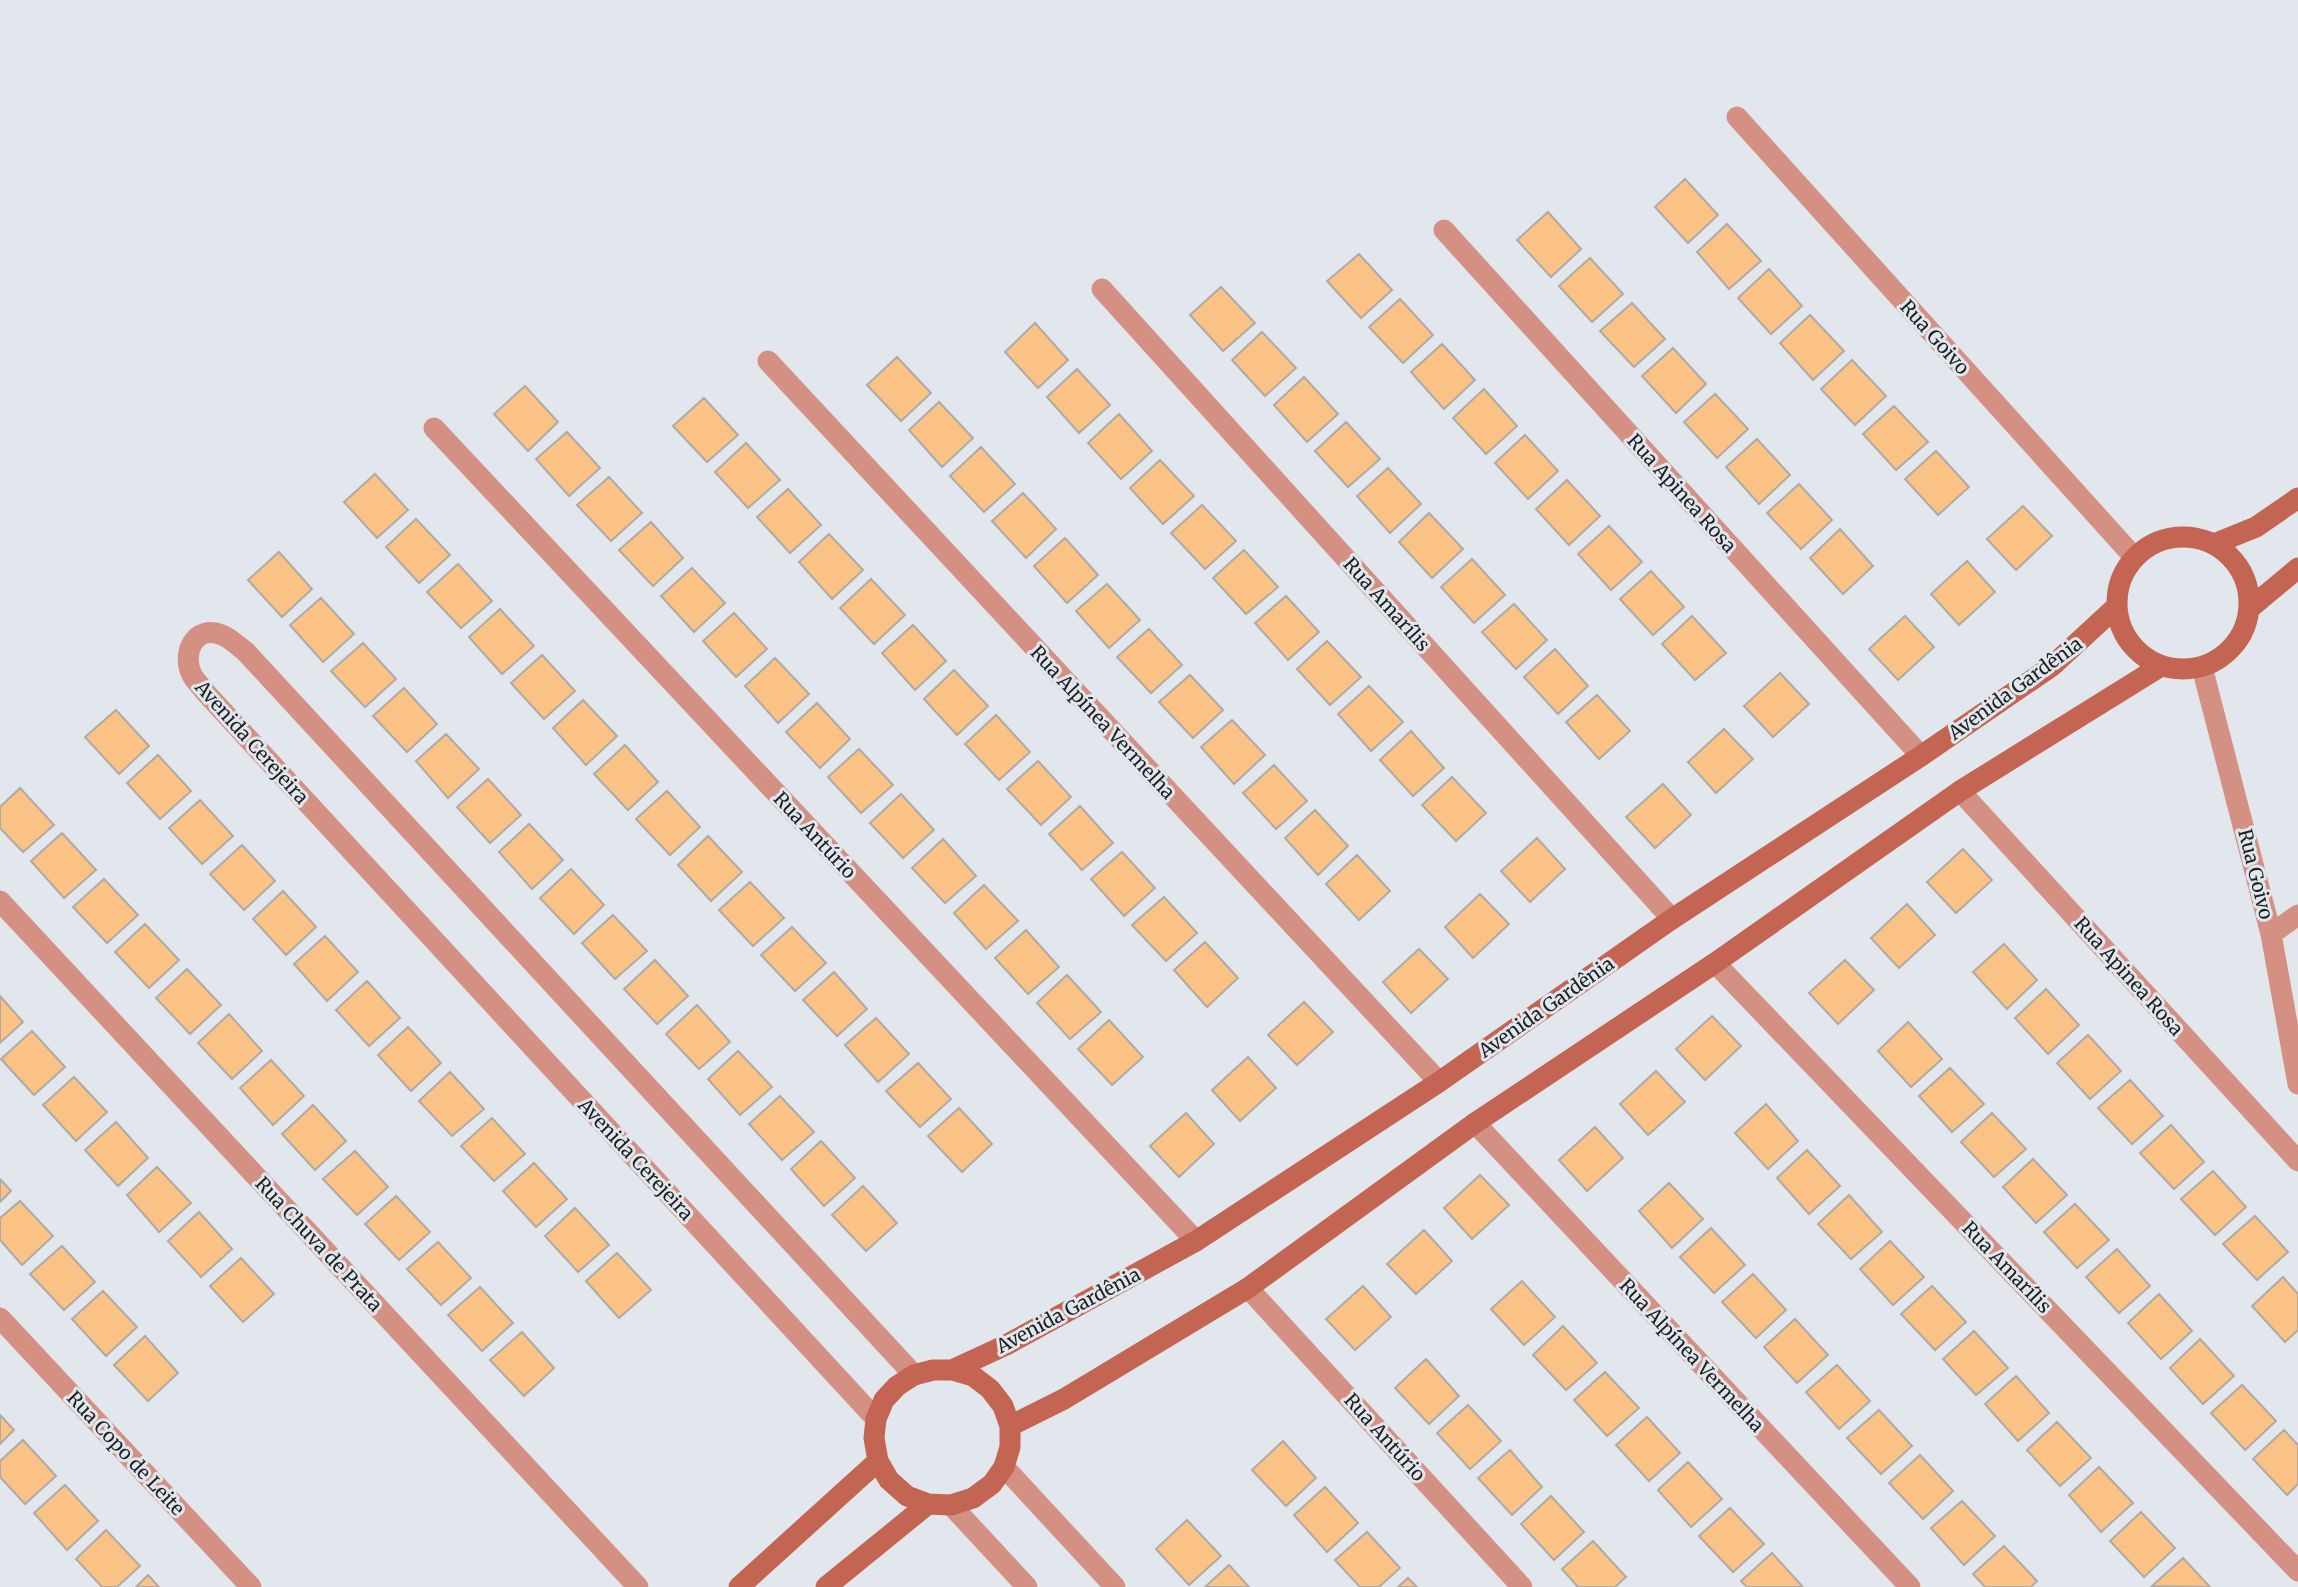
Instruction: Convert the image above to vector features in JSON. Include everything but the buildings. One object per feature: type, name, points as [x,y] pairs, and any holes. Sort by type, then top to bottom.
[{"type":"street","name":"Rua Goivo","points":[[1737,117],[2134,557]]},
{"type":"street","name":"Rua Apinea Rosa","points":[[1444,230],[1921,756]]},
{"type":"street","name":"Rua Amarílis","points":[[1101,289],[1672,919]]},
{"type":"street","name":"Rua Alpínea Vermelha","points":[[768,361],[1439,1082]]},
{"type":"street","name":"Rua Antúrio","points":[[434,428],[1196,1241]]},
{"type":"street","points":[[2214,544],[2256,527],[2298,498]]},
{"type":"street","points":[[2171,537],[2193,537],[2214,544],[2230,555],[2241,571],[2248,590],[2249,609],[2245,628],[2235,645],[2220,658],[2202,667],[2182,670],[2161,666],[2144,657],[2130,644],[2120,627],[2116,607],[2120,580],[2134,557],[2151,544],[2171,537]]},
{"type":"street","points":[[2249,609],[2298,568]]},
{"type":"street","name":"Avenida Gardênia","points":[[952,1370],[1006,1345],[1196,1241],[1439,1082],[1672,919],[1921,756],[2052,666],[2116,607]]},
{"type":"street","name":"Avenida Cerejeira","points":[[876,1419],[206,693],[192,675],[187,654],[192,640],[204,633],[222,634],[245,651],[914,1375]]},
{"type":"street","points":[[1010,1426],[1064,1399],[1248,1288],[1475,1123],[1715,963],[1959,791],[2161,666]]},
{"type":"street","name":"Rua Goivo","points":[[2202,667],[2271,934],[2298,1084]]},
{"type":"street","name":"Rua Apinea Rosa","points":[[1959,791],[2298,1161]]},
{"type":"street","name":"Rua Chuva de Prata","points":[[0,901],[638,1587]]},
{"type":"street","points":[[2271,934],[2298,915]]},
{"type":"street","name":"Rua Amarílis","points":[[1715,963],[2298,1571]]},
{"type":"street","name":"Rua Alpínea Vermelha","points":[[1475,1123],[1910,1587]]},
{"type":"street","name":"Rua Antúrio","points":[[1248,1288],[1522,1587]]},
{"type":"street","name":"Rua Copo de Leite","points":[[0,1318],[251,1587]]},
{"type":"street","points":[[933,1370],[952,1370],[973,1376],[990,1389],[1003,1406],[1010,1426],[1010,1447],[1004,1467],[992,1485],[973,1498],[951,1505],[928,1504],[907,1496],[889,1480],[878,1461],[874,1438],[876,1419],[884,1400],[897,1386],[914,1375],[933,1370]]},
{"type":"street","points":[[739,1587],[878,1461]]},
{"type":"street","points":[[1004,1467],[1115,1587]]},
{"type":"street","points":[[826,1587],[928,1504]]},
{"type":"street","points":[[951,1505],[1027,1587]]}]
